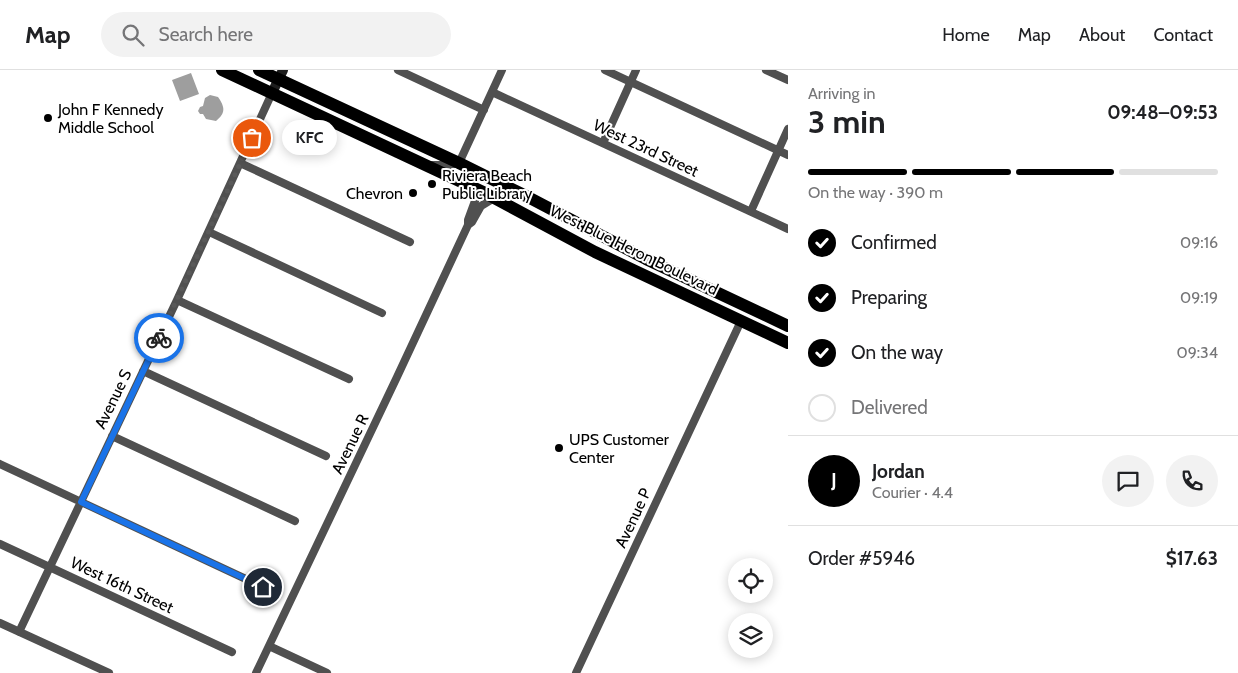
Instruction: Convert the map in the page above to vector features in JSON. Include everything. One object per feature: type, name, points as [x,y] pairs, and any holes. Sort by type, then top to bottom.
[{"type":"main road","name":"West Blue Heron Boulevard","points":[[222,70],[479,190],[595,252],[788,343]]},
{"type":"main road","name":"West Blue Heron Boulevard","points":[[259,70],[281,75],[526,196],[646,259],[788,326]]},
{"type":"main road","points":[[658,282],[671,280],[729,306],[739,303]]},
{"type":"main road","points":[[741,321],[752,317],[788,333]]},
{"type":"street","points":[[398,70],[484,110]]},
{"type":"street","points":[[423,164],[439,166],[459,163],[502,70]]},
{"type":"street","points":[[605,70],[788,155]]},
{"type":"street","points":[[603,143],[636,70]]},
{"type":"street","points":[[766,70],[788,80]]},
{"type":"street","name":"Avenue S","points":[[19,632],[177,300],[281,75]]},
{"type":"street","name":"West 23rd Street","points":[[492,92],[788,229]]},
{"type":"street","points":[[750,211],[788,129]]},
{"type":"street","points":[[240,163],[410,242]]},
{"type":"street","name":"Avenue R","points":[[256,673],[468,225],[479,190]]},
{"type":"street","name":"Avenue R","points":[[468,225],[472,222],[481,206],[494,198]]},
{"type":"street","points":[[208,232],[382,313]]},
{"type":"street","points":[[177,300],[349,379]]},
{"type":"street","name":"Avenue P","points":[[576,673],[741,321]]},
{"type":"street","points":[[143,371],[326,456]]},
{"type":"street","points":[[112,436],[295,521]]},
{"type":"street","points":[[0,464],[263,587]]},
{"type":"street","name":"West 16th Street","points":[[0,544],[232,652]]},
{"type":"street","points":[[0,623],[109,673]]},
{"type":"street","points":[[269,646],[328,673]]},
{"type":"shaded area","points":[[191,73],[199,94],[180,101],[172,80]]},
{"type":"shaded area","points":[[210,95],[218,97],[223,107],[222,115],[216,121],[206,119],[198,111],[203,106],[205,98]]},
{"type":"way so far","points":[[159,338],[252,138]]},
{"type":"place","name":"John F Kennedy Middle School","points":[[48,118]]},
{"type":"place","name":"KFC","points":[[252,138]]},
{"type":"place","name":"Riviera Beach Public Library","points":[[432,184]]},
{"type":"place","name":"Chevron","points":[[413,193]]},
{"type":"place","name":"UPS Customer Center","points":[[559,448]]},
{"type":"route","points":[[159,338],[81,502],[263,587]]}]
